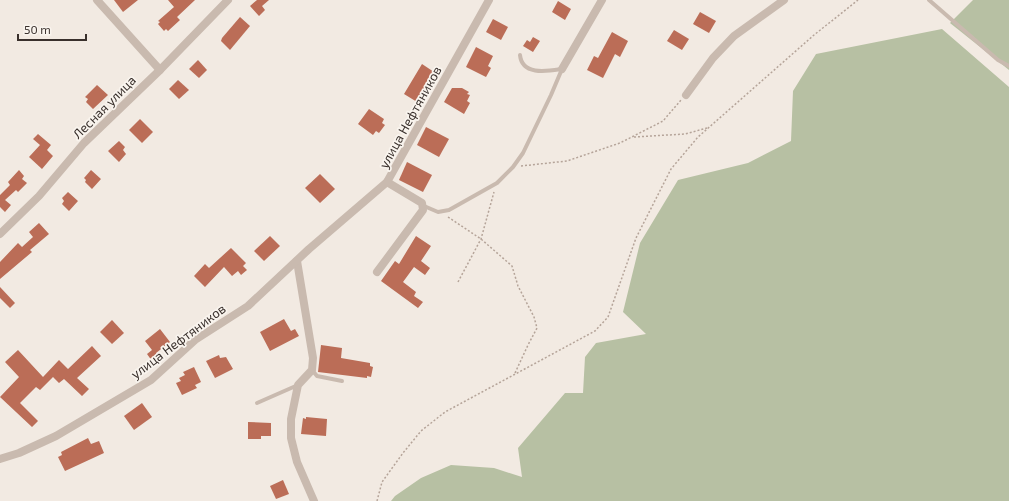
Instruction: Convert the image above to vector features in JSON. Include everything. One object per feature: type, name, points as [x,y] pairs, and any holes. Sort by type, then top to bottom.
[{"type":"street","points":[[97,0],[160,70]]},
{"type":"street","name":"Лесная улица","points":[[0,234],[39,196],[84,143],[160,70],[228,0]]},
{"type":"street","name":"улица Нефтяников","points":[[0,459],[19,453],[56,436],[151,380],[195,340],[248,306],[387,182],[489,0]]},
{"type":"street","points":[[562,69],[602,0]]},
{"type":"street","points":[[686,95],[713,58],[734,36],[784,0]]},
{"type":"street","points":[[378,272],[423,210],[424,206],[422,203],[387,182]]},
{"type":"street","points":[[297,261],[313,358],[312,370],[298,385],[291,419],[291,438],[297,462],[314,501]]},
{"type":"lane","points":[[928,0],[998,60],[1009,66]]},
{"type":"lane","points":[[424,206],[438,212],[449,210],[497,183],[513,167],[523,153],[562,69],[536,72],[523,63],[520,55]]},
{"type":"lane","points":[[312,370],[317,376],[342,381]]},
{"type":"lane","points":[[256,403],[298,385]]},
{"type":"path","points":[[377,501],[382,482],[421,431],[445,412],[595,331],[608,317],[636,238],[671,169],[698,137],[709,127],[814,35],[858,0]]},
{"type":"path","points":[[513,167],[567,161],[620,144],[663,121],[686,95]]},
{"type":"path","points":[[632,137],[685,134],[709,127]]},
{"type":"path","points":[[458,282],[481,240],[497,183]]},
{"type":"path","points":[[438,212],[450,218],[481,240],[512,266],[518,286],[534,317],[537,328],[515,373]]},
{"type":"green space","points":[[973,0],[1009,0],[1009,70],[950,23]]},
{"type":"green space","points":[[942,29],[1009,87],[1009,501],[391,501],[395,496],[421,478],[451,465],[494,468],[522,477],[518,448],[565,393],[583,393],[585,357],[596,343],[646,334],[623,312],[640,243],[678,180],[748,163],[791,141],[793,91],[816,54]]},
{"type":"building","points":[[114,0],[138,0],[123,12]]},
{"type":"building","points":[[168,0],[195,0],[177,17],[180,20],[168,31],[166,29],[164,31],[158,24],[160,22],[158,21],[174,7]]},
{"type":"building","points":[[257,0],[269,0],[262,6],[265,10],[259,16],[250,6]]},
{"type":"building","points":[[558,1],[571,9],[565,20],[552,12]]},
{"type":"building","points":[[700,12],[716,21],[709,33],[693,24]]},
{"type":"building","points":[[240,17],[250,26],[230,50],[221,41]]},
{"type":"building","points":[[493,19],[508,27],[501,40],[486,32]]},
{"type":"building","points":[[674,30],[689,39],[682,50],[667,41]]},
{"type":"building","points":[[612,32],[628,41],[620,57],[615,54],[603,78],[587,70],[594,56],[598,58]]},
{"type":"building","points":[[533,37],[540,41],[533,52],[523,46],[527,40],[530,42]]},
{"type":"building","points":[[476,47],[493,56],[488,66],[491,68],[486,77],[466,67]]},
{"type":"building","points":[[198,60],[207,70],[199,78],[189,69]]},
{"type":"building","points":[[422,64],[434,72],[431,77],[435,79],[422,105],[404,94]]},
{"type":"building","points":[[178,80],[189,90],[179,99],[169,89]]},
{"type":"building","points":[[97,85],[108,95],[93,109],[86,102],[88,99],[85,97]]},
{"type":"building","points":[[452,88],[462,88],[469,92],[467,94],[470,95],[467,101],[470,103],[464,114],[444,102]]},
{"type":"building","points":[[369,109],[384,119],[382,123],[385,125],[379,133],[376,131],[373,135],[358,124]]},
{"type":"building","points":[[140,119],[153,132],[142,143],[129,130]]},
{"type":"building","points":[[426,127],[449,139],[439,157],[417,145]]},
{"type":"building","points":[[38,134],[51,145],[47,150],[53,156],[42,169],[29,157],[40,145],[33,139]]},
{"type":"building","points":[[119,141],[125,147],[123,150],[126,154],[119,162],[108,151]]},
{"type":"building","points":[[407,162],[432,175],[423,192],[399,180]]},
{"type":"building","points":[[19,170],[24,176],[22,179],[27,183],[18,192],[16,190],[5,200],[11,205],[5,212],[0,207],[0,195],[10,185],[8,182]]},
{"type":"building","points":[[91,170],[101,179],[92,189],[85,182],[86,180],[84,178]]},
{"type":"building","points":[[320,174],[335,189],[320,203],[305,188]]},
{"type":"building","points":[[68,192],[78,201],[69,211],[62,204],[64,201],[62,198]]},
{"type":"building","points":[[39,223],[49,234],[30,250],[32,252],[0,279],[0,262],[18,243],[22,247],[33,237],[29,232]]},
{"type":"building","points":[[270,236],[280,246],[264,261],[254,251]]},
{"type":"building","points":[[416,236],[431,246],[421,261],[430,268],[425,275],[414,267],[403,282],[416,292],[414,296],[423,302],[418,308],[381,281],[395,261],[399,264]]},
{"type":"building","points":[[231,248],[246,263],[243,266],[247,270],[241,275],[238,271],[232,276],[224,267],[205,287],[194,276],[205,264],[209,268]]},
{"type":"building","points":[[0,287],[15,303],[10,308],[0,298]]},
{"type":"building","points":[[284,319],[291,331],[295,329],[299,336],[270,351],[260,332]]},
{"type":"building","points":[[112,320],[124,333],[112,344],[100,332]]},
{"type":"building","points":[[160,329],[170,342],[156,353],[158,356],[152,361],[147,354],[152,350],[145,341]]},
{"type":"building","points":[[321,345],[342,348],[341,358],[370,363],[370,366],[373,367],[371,377],[367,376],[367,378],[318,372]]},
{"type":"building","points":[[92,346],[101,356],[77,378],[89,389],[82,396],[64,379],[59,383],[53,377],[40,390],[36,387],[20,403],[38,421],[32,427],[0,397],[19,377],[5,362],[18,350],[43,377],[59,360],[68,369]]},
{"type":"building","points":[[219,355],[220,358],[226,357],[233,369],[215,378],[206,361]]},
{"type":"building","points":[[194,367],[201,382],[195,385],[197,388],[182,395],[176,383],[181,381],[179,378],[185,375],[183,372]]},
{"type":"building","points":[[142,403],[152,417],[134,430],[124,416]]},
{"type":"building","points":[[306,417],[327,419],[326,436],[301,434],[303,418],[306,419]]},
{"type":"building","points":[[248,422],[271,423],[271,436],[261,436],[261,439],[248,439]]},
{"type":"building","points":[[88,438],[91,444],[99,441],[104,453],[65,471],[58,457],[62,455],[61,452]]},
{"type":"building","points":[[283,480],[289,494],[276,499],[270,486]]}]
